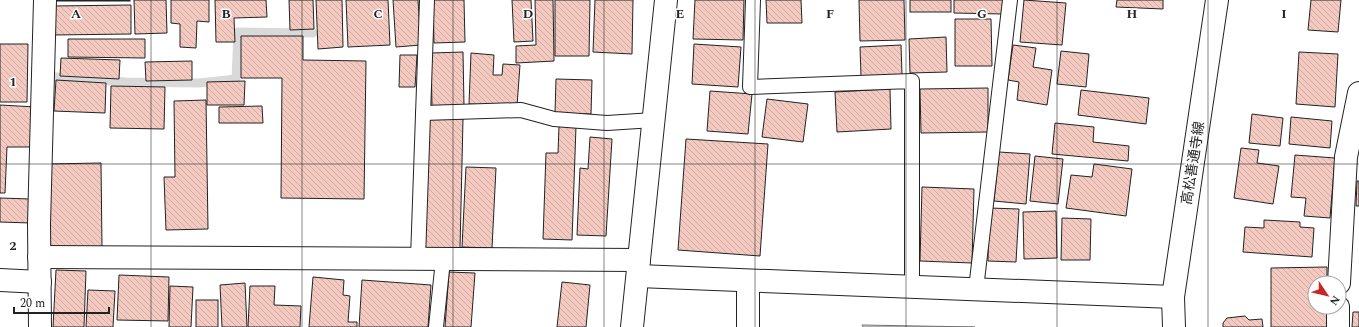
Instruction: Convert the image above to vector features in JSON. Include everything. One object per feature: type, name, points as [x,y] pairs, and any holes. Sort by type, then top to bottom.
[{"type":"street","points":[[40,327],[39,257],[45,0]]},
{"type":"street","points":[[632,327],[666,0]]},
{"type":"street","name":"高松善通寺線","points":[[1174,327],[1173,297],[1217,0]]},
{"type":"street","points":[[1339,275],[1346,157],[1359,93]]},
{"type":"street","points":[[39,257],[418,259],[638,268],[748,281],[1173,297]]},
{"type":"street","points":[[0,280],[40,282]]},
{"type":"street","points":[[748,281],[748,327]]},
{"type":"street","points":[[1338,315],[1338,327]]},
{"type":"lane","points":[[418,259],[427,0]]},
{"type":"lane","points":[[753,0],[750,87],[912,81],[912,287]]},
{"type":"lane","points":[[976,289],[1010,0]]},
{"type":"lane","points":[[423,113],[521,110],[554,118],[607,123],[654,120]]},
{"type":"lane","points":[[436,327],[443,260]]},
{"type":"shaded area","points":[[862,325],[975,327],[863,327]]},
{"type":"building","points":[[130,0],[130,1],[53,1]]},
{"type":"building","points":[[134,0],[166,0],[167,33],[135,34]]},
{"type":"building","points":[[171,0],[209,0],[209,22],[197,21],[196,48],[180,47],[180,24],[171,23]]},
{"type":"building","points":[[215,0],[266,0],[267,17],[234,18],[235,42],[216,42]]},
{"type":"building","points":[[289,0],[313,0],[314,29],[290,30]]},
{"type":"building","points":[[316,0],[342,0],[343,47],[318,49]]},
{"type":"building","points":[[346,0],[388,0],[390,45],[348,47]]},
{"type":"building","points":[[393,0],[418,0],[421,45],[396,47]]},
{"type":"building","points":[[433,0],[464,0],[465,42],[434,43]]},
{"type":"building","points":[[512,0],[531,0],[533,41],[514,42]]},
{"type":"building","points":[[535,0],[553,0],[554,61],[516,63],[516,46],[536,45]]},
{"type":"building","points":[[555,0],[590,0],[589,56],[555,56]]},
{"type":"building","points":[[595,0],[633,0],[632,54],[593,52]]},
{"type":"building","points":[[695,0],[744,0],[743,40],[693,39]]},
{"type":"building","points":[[766,0],[801,0],[802,23],[767,23]]},
{"type":"building","points":[[859,0],[904,0],[905,40],[860,41]]},
{"type":"building","points":[[910,0],[951,0],[951,12],[910,12]]},
{"type":"building","points":[[954,0],[1003,0],[1003,14],[954,13]]},
{"type":"building","points":[[1024,0],[1066,3],[1062,45],[1020,42]]},
{"type":"building","points":[[1117,0],[1163,0],[1163,9],[1116,7]]},
{"type":"building","points":[[1311,0],[1341,0],[1338,32],[1308,30]]},
{"type":"building","points":[[131,5],[131,34],[53,35],[53,6]]},
{"type":"building","points":[[955,19],[991,19],[992,66],[955,66]]},
{"type":"building","points":[[241,36],[303,36],[303,60],[366,61],[364,199],[281,198],[282,78],[241,78]]},
{"type":"building","points":[[946,37],[947,72],[910,73],[909,39]]},
{"type":"building","points":[[68,39],[145,39],[145,58],[68,57]]},
{"type":"building","points":[[0,44],[28,44],[27,102],[0,102]]},
{"type":"building","points":[[694,44],[741,47],[738,87],[692,84]]},
{"type":"building","points":[[901,45],[902,75],[861,76],[860,47]]},
{"type":"building","points":[[1013,45],[1036,48],[1033,67],[1052,70],[1047,105],[1017,100],[1019,82],[1008,80]]},
{"type":"building","points":[[1061,51],[1089,54],[1086,87],[1057,84]]},
{"type":"building","points":[[463,52],[464,106],[432,107],[431,53]]},
{"type":"building","points":[[1299,52],[1338,54],[1335,107],[1296,104]]},
{"type":"building","points":[[471,53],[494,55],[493,75],[502,75],[503,64],[520,65],[517,106],[469,104]]},
{"type":"building","points":[[400,55],[417,55],[415,87],[399,87]]},
{"type":"building","points":[[61,58],[120,60],[119,79],[60,76]]},
{"type":"building","points":[[192,61],[192,80],[146,81],[145,62]]},
{"type":"building","points":[[556,79],[592,80],[591,114],[555,113]]},
{"type":"building","points":[[56,80],[106,83],[105,113],[54,111]]},
{"type":"building","points":[[245,81],[244,105],[207,105],[207,82]]},
{"type":"building","points":[[111,86],[165,87],[164,129],[110,128]]},
{"type":"building","points":[[988,88],[988,132],[921,133],[920,89]]},
{"type":"building","points":[[890,89],[891,129],[837,132],[835,92]]},
{"type":"building","points":[[1081,90],[1149,98],[1146,124],[1078,115]]},
{"type":"building","points":[[710,91],[752,94],[748,134],[707,131]]},
{"type":"building","points":[[767,99],[808,104],[803,142],[762,137]]},
{"type":"building","points":[[206,100],[208,229],[166,230],[164,177],[175,177],[174,101]]},
{"type":"building","points":[[0,105],[36,107],[34,147],[7,147],[5,193],[0,193]]},
{"type":"building","points":[[262,106],[263,123],[219,123],[219,107]]},
{"type":"building","points":[[1252,114],[1283,118],[1280,146],[1249,143]]},
{"type":"building","points":[[1291,117],[1332,121],[1330,148],[1289,144]]},
{"type":"building","points":[[427,118],[463,119],[460,248],[425,248]]},
{"type":"building","points":[[1055,123],[1094,127],[1093,142],[1129,146],[1128,161],[1052,154]]},
{"type":"building","points":[[559,126],[576,126],[572,240],[543,239],[546,153],[558,153]]},
{"type":"building","points":[[590,137],[612,139],[606,236],[577,235],[580,168],[588,169]]},
{"type":"building","points":[[686,139],[768,144],[760,256],[678,250]]},
{"type":"building","points":[[1241,148],[1259,150],[1257,163],[1279,166],[1273,204],[1234,198]]},
{"type":"building","points":[[999,152],[1030,154],[1026,204],[994,201]]},
{"type":"building","points":[[1295,155],[1335,158],[1330,218],[1304,216],[1306,198],[1291,197]]},
{"type":"building","points":[[1035,156],[1063,159],[1058,204],[1030,201]]},
{"type":"building","points":[[101,163],[102,248],[47,249],[46,164]]},
{"type":"building","points":[[1094,164],[1132,169],[1126,216],[1066,208],[1071,175],[1092,177]]},
{"type":"building","points":[[466,167],[496,168],[492,248],[462,247]]},
{"type":"building","points":[[1357,181],[1359,181],[1359,206],[1356,206]]},
{"type":"building","points":[[922,187],[974,189],[972,263],[920,261]]},
{"type":"building","points":[[0,198],[31,199],[31,223],[0,222]]},
{"type":"building","points":[[989,208],[1019,209],[1016,262],[988,261]]},
{"type":"building","points":[[1056,211],[1057,258],[1024,259],[1023,212]]},
{"type":"building","points":[[1062,218],[1091,219],[1090,260],[1061,260]]},
{"type":"building","points":[[1264,220],[1300,222],[1300,227],[1314,228],[1312,257],[1243,252],[1245,227],[1264,228]]},
{"type":"building","points":[[1327,267],[1327,275],[1307,275],[1307,315],[1327,315],[1327,327],[1271,327],[1271,268]]},
{"type":"building","points":[[56,270],[86,271],[84,327],[53,327]]},
{"type":"building","points":[[449,272],[475,273],[471,327],[445,327]]},
{"type":"building","points":[[119,275],[169,277],[168,321],[117,320]]},
{"type":"building","points":[[313,277],[344,280],[343,295],[350,296],[348,322],[357,322],[357,327],[309,327]]},
{"type":"building","points":[[362,280],[431,285],[428,327],[359,327]]},
{"type":"building","points":[[562,282],[590,285],[586,327],[557,327]]},
{"type":"building","points":[[245,283],[247,327],[222,327],[220,285]]},
{"type":"building","points":[[170,286],[193,287],[191,327],[169,327]]},
{"type":"building","points":[[250,286],[275,286],[274,305],[301,306],[300,327],[248,327]]},
{"type":"building","points":[[88,290],[115,291],[113,327],[86,327]]},
{"type":"building","points":[[196,300],[218,300],[218,327],[196,327]]},
{"type":"building","points":[[1353,312],[1359,312],[1359,327],[1352,327]]},
{"type":"building","points":[[1245,316],[1249,320],[1262,319],[1263,327],[1223,327],[1223,323],[1227,318]]},
{"type":"waterway","points":[[43,76],[126,82],[199,83],[236,79],[238,32],[313,33]]}]
